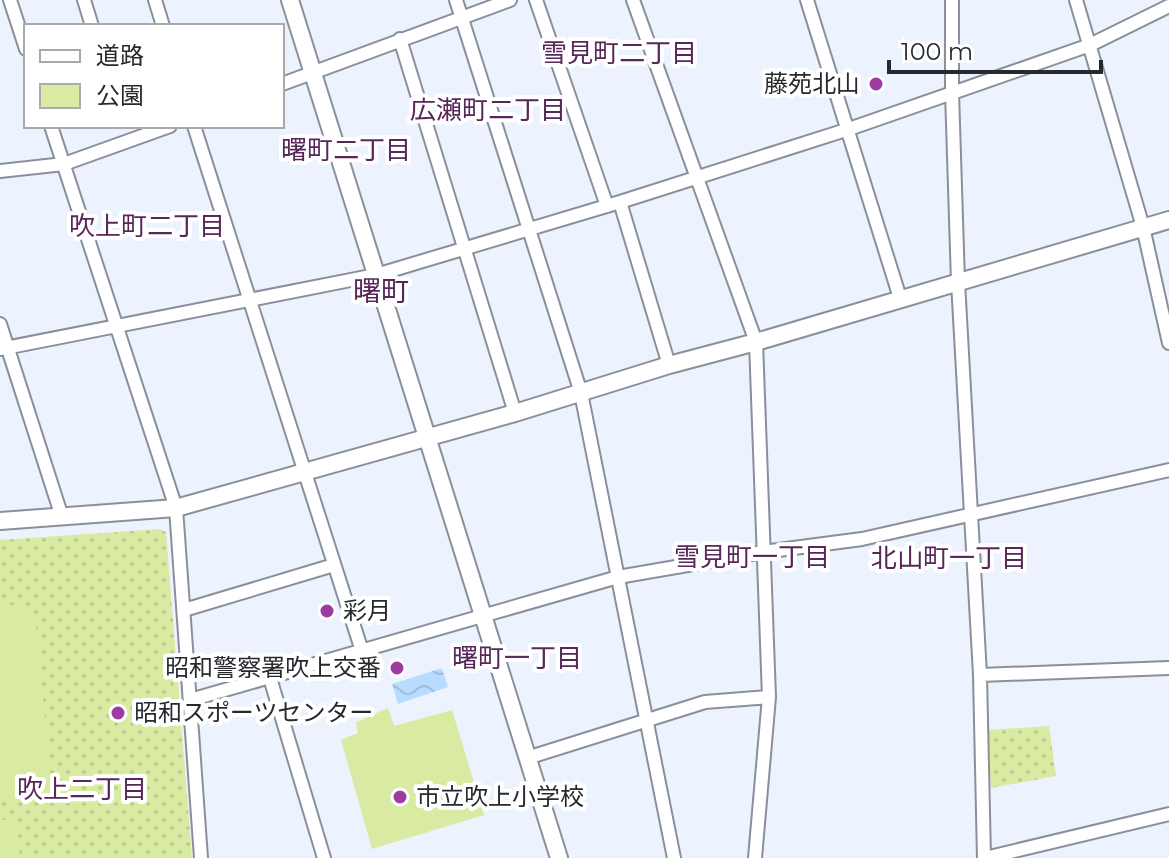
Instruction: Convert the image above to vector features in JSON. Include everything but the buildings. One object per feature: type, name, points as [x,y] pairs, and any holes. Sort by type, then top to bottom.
[{"type":"street","points":[[10,0],[24,43]]},
{"type":"street","points":[[84,0],[91,24]]},
{"type":"street","points":[[155,0],[162,24]]},
{"type":"street","points":[[290,0],[559,858]]},
{"type":"street","points":[[456,0],[581,393],[674,858]]},
{"type":"street","points":[[284,83],[510,0]]},
{"type":"street","points":[[536,0],[614,204],[669,365]]},
{"type":"street","points":[[633,0],[756,342],[769,697],[755,858]]},
{"type":"street","points":[[807,0],[900,298]]},
{"type":"street","points":[[952,0],[958,282],[980,675],[984,858],[1169,814]]},
{"type":"street","points":[[1076,0],[1143,227],[1169,343]]},
{"type":"street","points":[[4,348],[376,275],[849,129],[1090,45],[1169,6]]},
{"type":"street","points":[[400,39],[515,413]]},
{"type":"street","points":[[52,128],[176,508],[201,858]]},
{"type":"street","points":[[125,128],[129,141]]},
{"type":"street","points":[[0,171],[64,164],[165,128]]},
{"type":"street","points":[[195,128],[362,651]]},
{"type":"street","points":[[0,521],[176,508],[515,413],[669,365],[1169,220]]},
{"type":"street","points":[[0,324],[4,348],[62,517]]},
{"type":"street","points":[[190,700],[618,577],[862,539],[1169,470]]},
{"type":"street","points":[[184,610],[334,565]]},
{"type":"street","points":[[980,675],[1169,668]]},
{"type":"street","points":[[270,678],[324,858]]},
{"type":"street","points":[[527,758],[705,702],[769,697]]},
{"type":"green space","points":[[160,529],[166,532],[192,858],[0,858],[0,540]]},
{"type":"green space","points":[[0,604],[26,606],[35,616],[50,767],[36,794],[26,799],[0,800]]},
{"type":"green space","points":[[388,708],[394,726],[452,710],[484,815],[372,849],[341,740],[358,733],[356,722]]},
{"type":"green space","points":[[1049,726],[1056,776],[991,788],[988,730]]},
{"type":"green space","points":[[17,819],[20,858],[0,858],[0,820]]},
{"type":"water","points":[[442,668],[448,687],[398,704],[392,684]]},
{"type":"place","name":"藤苑北山","points":[[876,84]]},
{"type":"place","name":"彩月","points":[[327,611]]},
{"type":"place","name":"昭和警察署吹上交番","points":[[397,668]]},
{"type":"place","name":"昭和スポーツセンター","points":[[118,713]]},
{"type":"place","name":"市立吹上小学校","points":[[400,797]]},
{"type":"district","name":"雪見町二丁目","points":[[619,53]]},
{"type":"district","name":"広瀬町二丁目","points":[[488,110]]},
{"type":"district","name":"曙町二丁目","points":[[346,150]]},
{"type":"district","name":"吹上町二丁目","points":[[147,226]]},
{"type":"district","name":"曙町","points":[[381,291]]},
{"type":"district","name":"雪見町一丁目","points":[[752,557]]},
{"type":"district","name":"北山町一丁目","points":[[949,558]]},
{"type":"district","name":"曙町一丁目","points":[[517,658]]},
{"type":"district","name":"吹上二丁目","points":[[82,789]]}]
